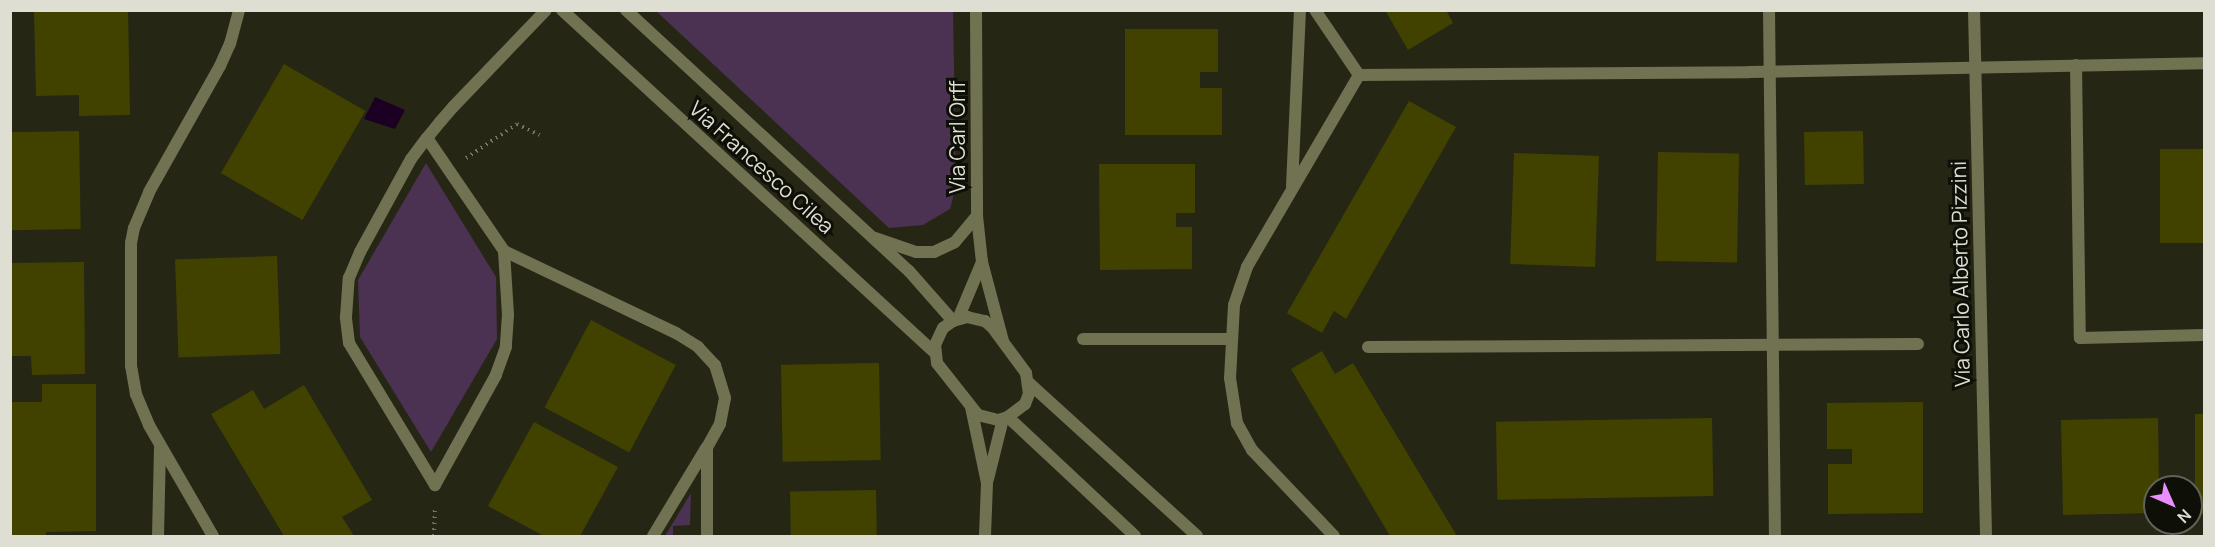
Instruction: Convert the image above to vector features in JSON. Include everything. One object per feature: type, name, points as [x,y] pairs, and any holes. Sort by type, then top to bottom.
[{"type":"street","points":[[213,537],[160,446],[142,410],[133,380],[131,243],[134,228],[149,192],[220,66],[230,44],[239,10]]},
{"type":"street","points":[[504,251],[508,315],[506,346],[496,375],[435,485],[357,360],[349,342],[346,317],[347,291],[354,264],[402,172],[427,138],[546,10]]},
{"type":"street","name":"Via Francesco Cilea","points":[[562,10],[935,353],[942,370],[978,415],[987,419],[1006,418],[1135,537]]},
{"type":"street","name":"Via Francesco Cilea","points":[[626,10],[871,236],[956,320]]},
{"type":"street","name":"Via Carl Orff","points":[[976,10],[977,216],[982,262],[1003,341]]},
{"type":"street","points":[[1292,188],[1300,10]]},
{"type":"street","points":[[1315,10],[1359,75]]},
{"type":"street","points":[[1769,10],[1775,537]]},
{"type":"street","name":"Via Carlo Alberto Pizzini","points":[[1974,10],[1986,537]]},
{"type":"street","points":[[1359,75],[1770,71],[2205,63]]},
{"type":"street","points":[[2076,65],[2080,338],[2205,336]]},
{"type":"street","points":[[1334,537],[1259,458],[1243,437],[1233,408],[1231,392],[1232,339],[1234,305],[1243,277],[1292,188],[1359,75]]},
{"type":"street","points":[[427,138],[504,251],[676,333],[698,347],[719,373],[724,398],[720,424],[653,537]]},
{"type":"street","points":[[871,236],[916,252],[934,252],[955,242],[977,216]]},
{"type":"street","name":"Via Carl Orff","points":[[956,320],[982,262]]},
{"type":"street","points":[[935,353],[938,336],[943,328],[956,320],[976,318],[984,321],[1003,341],[1026,373],[1029,383],[1025,404],[1006,418],[987,483],[985,537]]},
{"type":"street","points":[[1083,339],[1232,339]]},
{"type":"street","points":[[1368,347],[1918,344]]},
{"type":"street","points":[[1029,383],[1197,537]]},
{"type":"street","points":[[970,405],[987,483]]},
{"type":"street","points":[[158,537],[160,446]]},
{"type":"street","points":[[706,537],[707,447]]},
{"type":"path","points":[[460,162],[517,124],[540,135]]},
{"type":"path","points":[[434,537],[435,485]]},
{"type":"shaded area","points":[[656,11],[953,11],[956,186],[950,209],[923,225],[889,228]]},
{"type":"shaded area","points":[[375,97],[405,110],[395,129],[364,119]]},
{"type":"shaded area","points":[[426,163],[496,277],[497,339],[431,452],[360,337],[358,280]]},
{"type":"shaded area","points":[[691,493],[690,525],[673,526],[673,536],[665,536]]},
{"type":"building","points":[[34,10],[128,10],[130,115],[79,116],[79,95],[36,96]]},
{"type":"building","points":[[1385,10],[1446,10],[1453,23],[1408,50]]},
{"type":"building","points":[[1125,29],[1218,29],[1218,72],[1200,72],[1200,88],[1222,88],[1222,135],[1125,135]]},
{"type":"building","points":[[284,64],[365,111],[302,220],[221,173]]},
{"type":"building","points":[[1409,101],[1456,127],[1346,319],[1334,311],[1322,333],[1287,313]]},
{"type":"building","points":[[79,131],[81,229],[12,230],[10,132]]},
{"type":"building","points":[[1863,131],[1864,184],[1805,185],[1804,132]]},
{"type":"building","points":[[2160,149],[2204,149],[2204,243],[2160,243]]},
{"type":"building","points":[[1658,152],[1739,153],[1737,262],[1656,261]]},
{"type":"building","points":[[1514,153],[1599,156],[1595,267],[1510,264]]},
{"type":"building","points":[[1099,164],[1195,164],[1195,213],[1176,213],[1176,227],[1192,227],[1192,269],[1100,270]]},
{"type":"building","points":[[277,256],[280,354],[178,358],[175,260]]},
{"type":"building","points":[[84,262],[85,374],[32,375],[31,356],[10,356],[10,263]]},
{"type":"building","points":[[591,320],[676,365],[629,452],[545,407]]},
{"type":"building","points":[[1322,351],[1335,374],[1353,363],[1457,536],[1390,536],[1291,369]]},
{"type":"building","points":[[879,363],[881,460],[783,462],[781,365]]},
{"type":"building","points":[[42,384],[96,384],[96,531],[46,532],[46,536],[10,536],[10,402],[42,402]]},
{"type":"building","points":[[304,385],[372,500],[342,517],[354,536],[284,536],[211,414],[253,390],[264,409]]},
{"type":"building","points":[[1923,402],[1923,513],[1828,514],[1828,464],[1852,464],[1852,449],[1827,449],[1827,403]]},
{"type":"building","points":[[2195,414],[2204,414],[2204,514],[2203,475],[2195,475]]},
{"type":"building","points":[[1712,418],[1713,496],[1497,500],[1496,422]]},
{"type":"building","points":[[2158,418],[2159,475],[2143,475],[2143,513],[2063,515],[2061,420]]},
{"type":"building","points":[[534,422],[618,467],[580,536],[544,536],[488,506]]},
{"type":"building","points":[[876,490],[877,536],[791,536],[790,492]]}]
